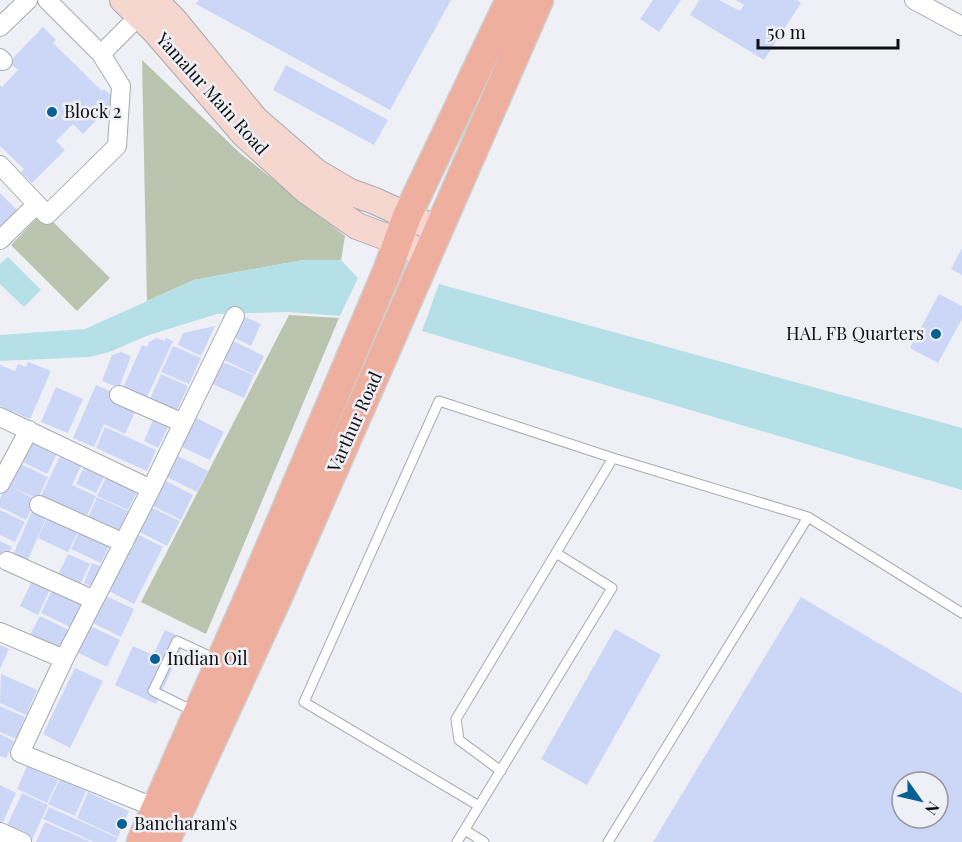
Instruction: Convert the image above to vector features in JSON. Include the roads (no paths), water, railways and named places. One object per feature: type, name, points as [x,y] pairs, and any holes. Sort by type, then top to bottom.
[{"type":"main road","name":"Varthur Road","points":[[141,842],[221,661],[383,280],[402,228],[510,0]]},
{"type":"main road","name":"Varthur Road","points":[[165,842],[276,601],[539,0]]},
{"type":"street","points":[[0,27],[28,0]]},
{"type":"street","points":[[0,165],[48,215],[117,146],[121,86],[101,54],[47,0]]},
{"type":"street","points":[[914,0],[962,26]]},
{"type":"street","points":[[101,54],[138,5]]},
{"type":"street","name":"Yamalur Main Road","points":[[138,5],[155,31],[244,134],[307,191],[357,226],[402,228],[433,243]]},
{"type":"street","points":[[0,240],[37,204]]},
{"type":"street","points":[[156,808],[20,753],[64,659],[151,489],[235,316]]},
{"type":"street","points":[[119,394],[183,423]]},
{"type":"street","points":[[0,417],[151,489]]},
{"type":"street","points":[[0,484],[29,430]]},
{"type":"street","points":[[39,505],[124,543]]},
{"type":"street","points":[[7,561],[94,600]]},
{"type":"street","points":[[0,632],[64,659]]},
{"type":"street","points":[[0,832],[22,842]]},
{"type":"lane","points":[[479,806],[303,702],[439,401],[613,458],[807,517],[962,613]]},
{"type":"lane","points":[[501,771],[459,740],[456,720],[613,458]]},
{"type":"lane","points":[[608,842],[807,517]]},
{"type":"lane","points":[[457,842],[612,588],[556,554]]},
{"type":"lane","points":[[197,714],[153,691],[177,641],[221,661]]},
{"type":"lane","points":[[465,830],[484,842]]},
{"type":"water","points":[[8,257],[41,290],[24,307],[0,284],[0,264]]},
{"type":"water","points":[[303,260],[341,260],[358,278],[340,316],[288,312],[217,314],[89,357],[0,361],[0,335],[85,329],[194,280]]},
{"type":"water","points":[[439,284],[962,428],[962,490],[422,331]]},
{"type":"place","name":"Block 2","points":[[52,112]]},
{"type":"place","name":"HAL FB Quarters","points":[[936,334]]},
{"type":"place","name":"Indian Oil","points":[[155,659]]},
{"type":"place","name":"Bancharam's","points":[[122,824]]}]
